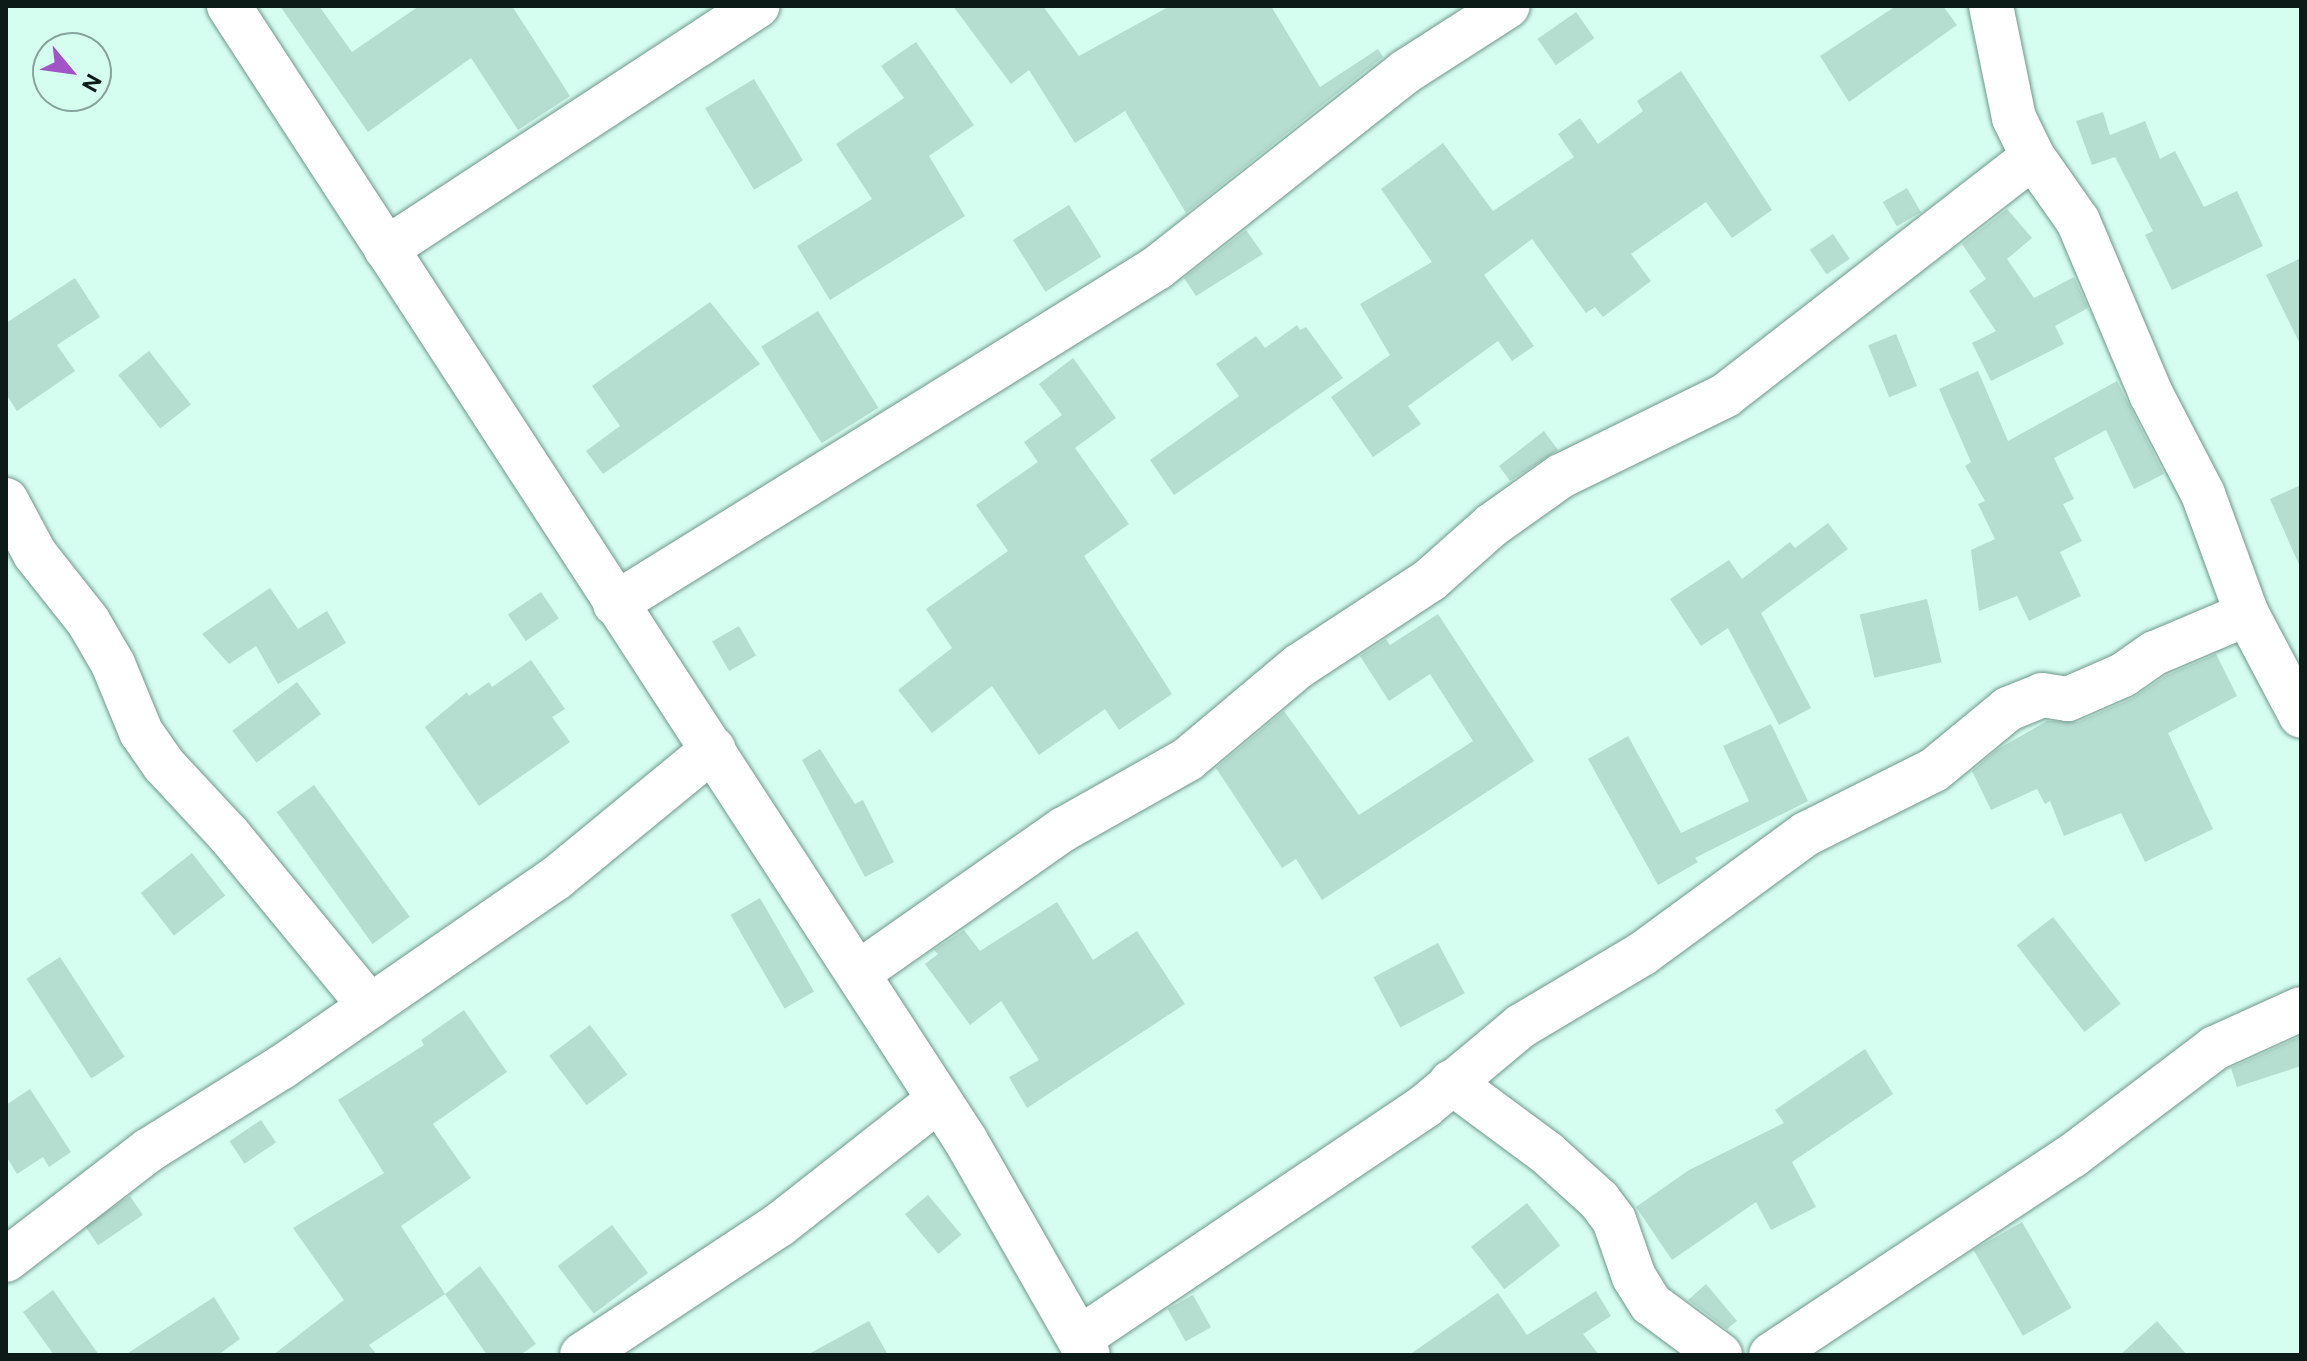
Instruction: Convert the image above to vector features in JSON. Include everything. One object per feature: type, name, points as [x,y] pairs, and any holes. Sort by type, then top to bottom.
[{"type":"street","points":[[229,6],[615,604],[858,973],[936,1102],[966,1141],[1084,1347],[1425,1106],[1521,1026],[1642,954],[1806,834],[1934,770],[2008,709],[2042,695],[2068,699],[2123,675],[2155,653],[2247,614]]},
{"type":"street","points":[[615,604],[1157,268],[1405,72],[1508,6]]},
{"type":"street","points":[[1991,6],[2014,118],[2033,157],[2078,221],[2151,394],[2203,494],[2247,614],[2301,716]]},
{"type":"street","points":[[386,249],[751,8]]},
{"type":"street","points":[[858,973],[1064,829],[1188,759],[1299,666],[1430,580],[1492,525],[1561,476],[1726,395],[2033,157]]},
{"type":"street","points":[[6,500],[35,554],[88,621],[113,664],[141,732],[164,765],[229,835],[370,1006]]},
{"type":"street","points":[[9,1252],[149,1150],[370,1006],[555,879],[713,749]]},
{"type":"street","points":[[1771,1355],[2072,1156],[2215,1048],[2301,1009]]},
{"type":"street","points":[[1451,1082],[1547,1153],[1599,1200],[1614,1220],[1634,1277],[1651,1304],[1720,1355]]},
{"type":"street","points":[[582,1355],[779,1225],[936,1102]]},
{"type":"building","points":[[280,6],[319,6],[352,52],[419,6],[512,6],[570,96],[518,130],[471,58],[368,132]]},
{"type":"building","points":[[953,6],[1043,6],[1079,56],[1170,6],[1271,6],[1320,87],[1378,49],[1383,57],[1186,213],[1125,111],[1075,143],[1029,70],[1011,84]]},
{"type":"building","points":[[1896,6],[1943,6],[1957,25],[1849,102],[1820,56]]},
{"type":"building","points":[[1576,12],[1594,38],[1556,65],[1537,39]]},
{"type":"building","points":[[916,42],[974,125],[929,156],[965,216],[830,300],[797,246],[872,199],[836,144],[904,98],[881,66]]},
{"type":"building","points":[[1681,71],[1772,210],[1732,238],[1706,202],[1631,254],[1651,281],[1603,317],[1595,307],[1586,313],[1532,239],[1484,275],[1534,346],[1512,361],[1498,341],[1408,406],[1421,424],[1373,457],[1331,397],[1390,355],[1360,304],[1432,262],[1381,189],[1443,143],[1493,211],[1574,157],[1558,134],[1580,118],[1598,144],[1643,111],[1637,101]]},
{"type":"building","points":[[754,79],[803,160],[754,190],[705,108]]},
{"type":"building","points":[[2103,112],[2110,135],[2145,121],[2160,159],[2175,151],[2204,207],[2237,191],[2263,246],[2172,290],[2145,235],[2153,231],[2115,157],[2092,165],[2076,121]]},
{"type":"building","points":[[1907,188],[1921,212],[1897,226],[1883,202]]},
{"type":"building","points":[[1069,205],[1101,257],[1045,292],[1013,240]]},
{"type":"building","points":[[2007,209],[2032,238],[2007,259],[2034,298],[2074,277],[2088,308],[2055,326],[2064,344],[1991,381],[1972,343],[1996,331],[1969,291],[1986,279],[1962,244]]},
{"type":"building","points":[[1246,230],[1263,254],[1196,296],[1184,278]]},
{"type":"building","points":[[1833,234],[1850,259],[1827,275],[1810,250]]},
{"type":"building","points":[[2301,258],[2301,346],[2266,275]]},
{"type":"building","points":[[75,278],[100,317],[57,345],[75,371],[17,411],[6,394],[6,323]]},
{"type":"building","points":[[710,302],[760,364],[603,474],[586,451],[620,426],[592,386]]},
{"type":"building","points":[[818,311],[878,408],[822,443],[761,347]]},
{"type":"building","points":[[1297,325],[1300,330],[1306,327],[1343,378],[1174,495],[1150,460],[1239,396],[1216,364],[1256,336],[1265,348]]},
{"type":"building","points":[[1896,334],[1917,386],[1889,397],[1868,345]]},
{"type":"building","points":[[149,351],[191,405],[160,429],[118,375]]},
{"type":"building","points":[[1073,358],[1116,418],[1075,448],[1129,524],[1084,556],[1172,694],[1119,730],[1105,709],[1039,755],[992,686],[932,733],[898,690],[952,648],[926,609],[1008,551],[976,505],[1038,462],[1024,442],[1062,415],[1039,384]]},
{"type":"building","points":[[1978,371],[2008,441],[2117,381],[2164,474],[2134,489],[2106,430],[2054,458],[2074,499],[2063,504],[2082,541],[2060,552],[2081,596],[2029,621],[2017,596],[1979,611],[1971,550],[1995,539],[1978,504],[1985,501],[1965,466],[1971,462],[1939,389]]},
{"type":"building","points":[[1544,431],[1558,450],[1510,481],[1499,466]]},
{"type":"building","points":[[2301,485],[2301,569],[2270,499]]},
{"type":"building","points":[[1828,523],[1848,549],[1761,613],[1811,708],[1779,725],[1728,628],[1701,646],[1670,599],[1729,560],[1742,579],[1790,542],[1795,548]]},
{"type":"building","points":[[270,588],[298,629],[327,611],[346,643],[278,684],[256,646],[229,664],[202,634]]},
{"type":"building","points":[[541,592],[559,619],[526,641],[508,614]]},
{"type":"building","points":[[1927,599],[1942,662],[1874,678],[1860,615]]},
{"type":"building","points":[[1438,614],[1534,761],[1322,900],[1296,859],[1282,868],[1216,768],[1284,711],[1359,815],[1473,741],[1430,674],[1389,701],[1360,656],[1386,639],[1390,645]]},
{"type":"building","points":[[739,626],[756,655],[729,671],[712,642]]},
{"type":"building","points":[[2216,654],[2237,696],[2168,733],[2213,829],[2145,862],[2121,813],[2064,836],[2050,801],[2045,804],[2037,789],[1991,810],[1972,771],[1998,749],[2047,721],[2078,722],[2133,698],[2167,675]]},
{"type":"building","points":[[531,660],[565,709],[552,717],[570,742],[479,806],[425,727],[467,692],[469,696],[489,682],[492,687]]},
{"type":"building","points":[[297,682],[321,714],[256,763],[232,731]]},
{"type":"building","points":[[1771,724],[1808,801],[1695,858],[1698,862],[1658,885],[1588,759],[1628,736],[1681,833],[1749,801],[1723,746]]},
{"type":"building","points":[[820,749],[855,804],[863,800],[894,862],[865,877],[802,760]]},
{"type":"building","points":[[314,785],[410,917],[373,944],[277,812]]},
{"type":"building","points":[[192,853],[225,896],[174,936],[141,893]]},
{"type":"building","points":[[760,898],[814,992],[785,1009],[731,915]]},
{"type":"building","points":[[1057,902],[1093,960],[1137,931],[1185,1004],[1027,1108],[1009,1077],[1039,1060],[1001,1001],[970,1025],[925,964],[938,954],[934,950],[964,930],[980,951]]},
{"type":"building","points":[[2053,917],[2121,1004],[2084,1032],[2017,945]]},
{"type":"building","points":[[1438,943],[1465,993],[1400,1028],[1374,977]]},
{"type":"building","points":[[60,957],[125,1057],[91,1079],[26,979]]},
{"type":"building","points":[[464,1010],[507,1072],[433,1124],[471,1178],[401,1226],[445,1294],[369,1345],[377,1355],[273,1355],[344,1300],[293,1228],[384,1173],[338,1100],[424,1045],[421,1040]]},
{"type":"building","points":[[590,1025],[627,1075],[587,1105],[549,1056]]},
{"type":"building","points":[[2301,1036],[2301,1066],[2237,1087],[2231,1068]]},
{"type":"building","points":[[1865,1049],[1893,1094],[1792,1162],[1816,1207],[1771,1230],[1756,1202],[1672,1260],[1636,1207],[1689,1170],[1784,1123],[1775,1110]]},
{"type":"building","points":[[30,1089],[71,1152],[49,1167],[43,1157],[17,1174],[6,1156],[6,1105]]},
{"type":"building","points":[[261,1120],[276,1142],[245,1164],[229,1141]]},
{"type":"building","points":[[928,1195],[961,1235],[938,1254],[905,1214]]},
{"type":"building","points":[[130,1196],[143,1215],[98,1245],[85,1226]]},
{"type":"building","points":[[1527,1203],[1560,1246],[1504,1289],[1471,1247]]},
{"type":"building","points":[[2022,1222],[2072,1308],[2023,1336],[1974,1250]]},
{"type":"building","points":[[612,1225],[648,1273],[594,1314],[558,1266]]},
{"type":"building","points":[[480,1266],[536,1344],[520,1355],[487,1355],[445,1294]]},
{"type":"building","points":[[1706,1284],[1737,1321],[1727,1329],[1688,1300]]},
{"type":"building","points":[[53,1290],[99,1355],[54,1355],[23,1312]]},
{"type":"building","points":[[1596,1291],[1611,1316],[1583,1334],[1599,1355],[1409,1355],[1498,1293],[1527,1335]]},
{"type":"building","points":[[1193,1295],[1211,1327],[1186,1341],[1168,1309]]},
{"type":"building","points":[[214,1297],[240,1339],[218,1355],[125,1355]]},
{"type":"building","points":[[869,1321],[888,1355],[807,1355]]},
{"type":"building","points":[[2157,1321],[2187,1355],[2120,1355]]}]
